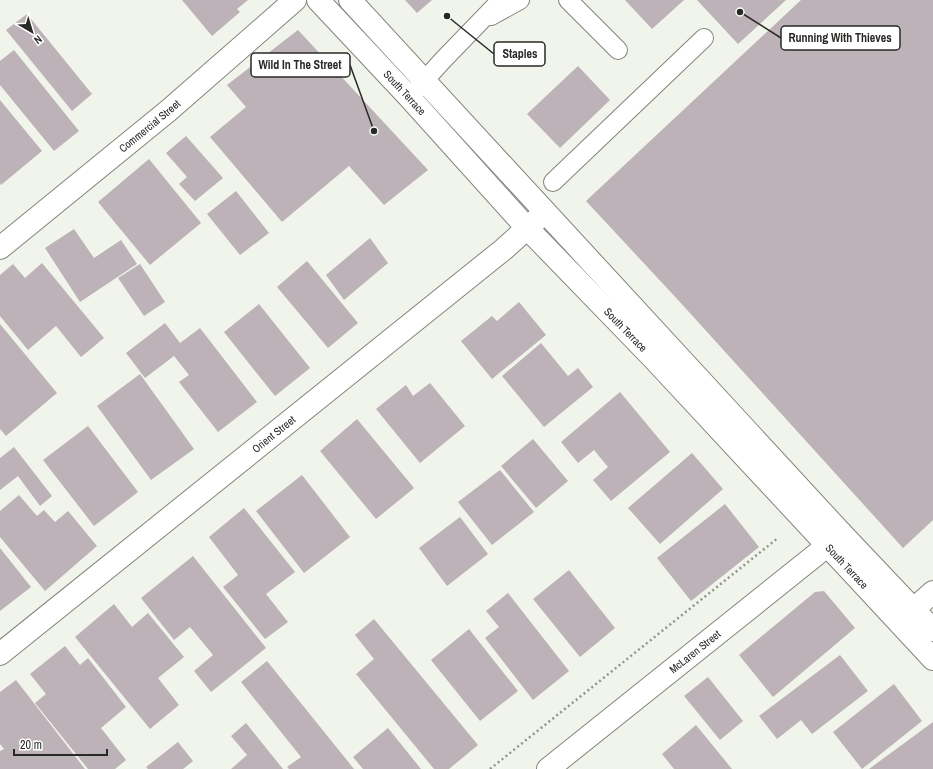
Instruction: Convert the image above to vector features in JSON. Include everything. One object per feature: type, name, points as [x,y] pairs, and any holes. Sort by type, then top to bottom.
[{"type":"street","name":"Commercial Street","points":[[0,248],[168,111],[295,0]]},
{"type":"street","name":"South Terrace","points":[[318,0],[596,301],[835,540],[914,610],[933,630]]},
{"type":"street","name":"South Terrace","points":[[350,0],[545,212],[835,540],[933,660]]},
{"type":"street","name":"Orient Street","points":[[0,654],[504,249],[545,212]]},
{"type":"street","name":"McLaren Street","points":[[548,769],[835,540]]},
{"type":"street","points":[[914,610],[933,592]]},
{"type":"lane","points":[[409,97],[501,0]]},
{"type":"lane","points":[[479,22],[520,0]]},
{"type":"lane","points":[[568,0],[618,50]]},
{"type":"lane","points":[[553,182],[704,38]]},
{"type":"path","points":[[490,769],[778,538]]},
{"type":"building","points":[[182,0],[248,0],[237,9],[240,12],[212,36]]},
{"type":"building","points":[[405,0],[432,0],[417,13]]},
{"type":"building","points":[[625,0],[684,0],[652,29]]},
{"type":"building","points":[[697,0],[786,0],[738,44]]},
{"type":"building","points":[[801,0],[933,0],[933,520],[903,548],[679,301],[586,201]]},
{"type":"building","points":[[27,14],[92,94],[72,111],[6,30]]},
{"type":"building","points":[[298,30],[428,170],[384,205],[349,166],[282,222],[210,137],[246,107],[227,85]]},
{"type":"building","points":[[14,50],[79,131],[54,151],[0,85],[0,61]]},
{"type":"building","points":[[578,66],[610,100],[560,148],[527,114]]},
{"type":"building","points":[[0,100],[42,151],[1,185],[0,183]]},
{"type":"building","points":[[186,136],[223,178],[195,201],[179,184],[187,177],[166,153]]},
{"type":"building","points":[[149,159],[201,223],[150,265],[98,202]]},
{"type":"building","points":[[236,191],[269,233],[240,255],[207,214]]},
{"type":"building","points":[[74,229],[94,258],[121,240],[137,264],[80,302],[45,248]]},
{"type":"building","points":[[370,238],[388,263],[344,300],[326,275]]},
{"type":"building","points":[[307,261],[358,323],[328,348],[277,287]]},
{"type":"building","points":[[42,263],[104,338],[81,357],[56,326],[28,350],[0,316],[0,275],[13,264],[25,278]]},
{"type":"building","points":[[140,264],[165,302],[144,316],[118,278]]},
{"type":"building","points":[[519,302],[546,335],[492,379],[461,341],[492,316],[497,321]]},
{"type":"building","points":[[259,304],[310,368],[275,396],[224,332]]},
{"type":"building","points":[[165,323],[180,343],[200,328],[257,402],[218,432],[179,382],[189,375],[174,356],[145,378],[126,353]]},
{"type":"building","points":[[0,324],[57,393],[6,436],[0,429]]},
{"type":"building","points":[[541,343],[568,376],[578,368],[593,387],[544,427],[502,376]]},
{"type":"building","points":[[140,374],[194,449],[151,480],[97,406]]},
{"type":"building","points":[[430,383],[465,426],[420,463],[376,409],[406,385],[413,396]]},
{"type":"building","points":[[620,392],[670,452],[611,501],[593,480],[608,467],[594,450],[578,463],[561,442]]},
{"type":"building","points":[[357,419],[414,488],[376,519],[320,451]]},
{"type":"building","points":[[88,426],[138,492],[94,526],[43,460]]},
{"type":"building","points":[[533,439],[568,481],[536,508],[501,466]]},
{"type":"building","points":[[14,447],[52,496],[40,506],[18,476],[0,490],[0,458]]},
{"type":"building","points":[[692,453],[723,489],[660,544],[628,508]]},
{"type":"building","points":[[500,470],[534,512],[492,545],[458,502]]},
{"type":"building","points":[[302,475],[350,537],[304,573],[256,511]]},
{"type":"building","points":[[19,495],[37,516],[44,510],[55,522],[68,511],[97,546],[45,591],[0,537],[0,511]]},
{"type":"building","points":[[725,504],[759,547],[691,601],[657,558]]},
{"type":"building","points":[[244,508],[295,572],[266,594],[288,622],[265,639],[223,587],[238,575],[209,537]]},
{"type":"building","points":[[460,517],[488,554],[447,586],[419,548]]},
{"type":"building","points":[[0,548],[31,587],[0,611]]},
{"type":"building","points":[[193,556],[266,648],[211,692],[194,671],[213,655],[190,627],[174,640],[141,598]]},
{"type":"building","points":[[569,570],[615,628],[580,657],[533,599]]},
{"type":"building","points":[[824,591],[855,628],[773,697],[739,655],[815,592]]},
{"type":"building","points":[[508,593],[569,671],[533,700],[485,638],[499,627],[486,611]]},
{"type":"building","points":[[114,604],[132,627],[148,613],[184,657],[158,678],[179,705],[150,729],[75,637]]},
{"type":"building","points":[[374,619],[478,745],[449,769],[434,769],[356,674],[374,659],[355,635]]},
{"type":"building","points":[[469,629],[518,691],[480,721],[431,660]]},
{"type":"building","points":[[65,646],[80,665],[88,658],[126,707],[101,728],[126,760],[115,769],[88,769],[35,703],[46,694],[30,674]]},
{"type":"building","points":[[840,655],[868,691],[812,734],[801,720],[777,739],[759,716]]},
{"type":"building","points":[[267,661],[354,769],[289,769],[287,767],[301,757],[241,682]]},
{"type":"building","points":[[708,677],[743,721],[720,740],[684,696]]},
{"type":"building","points":[[16,680],[85,769],[0,769],[0,751],[4,749],[0,744],[0,692]]},
{"type":"building","points":[[894,684],[922,721],[862,769],[833,732]]},
{"type":"building","points":[[933,722],[933,769],[869,769]]},
{"type":"building","points":[[246,723],[283,769],[231,769],[247,755],[231,736]]},
{"type":"building","points":[[696,725],[732,769],[674,769],[662,754]]},
{"type":"building","points":[[388,728],[421,769],[363,769],[353,757]]},
{"type":"building","points":[[178,742],[193,761],[183,769],[148,769],[146,767]]},
{"type":"place","name":"Running With Thieves","points":[[740,12]]},
{"type":"place","name":"Staples","points":[[447,16]]},
{"type":"place","name":"Wild In The Street","points":[[374,131]]}]
